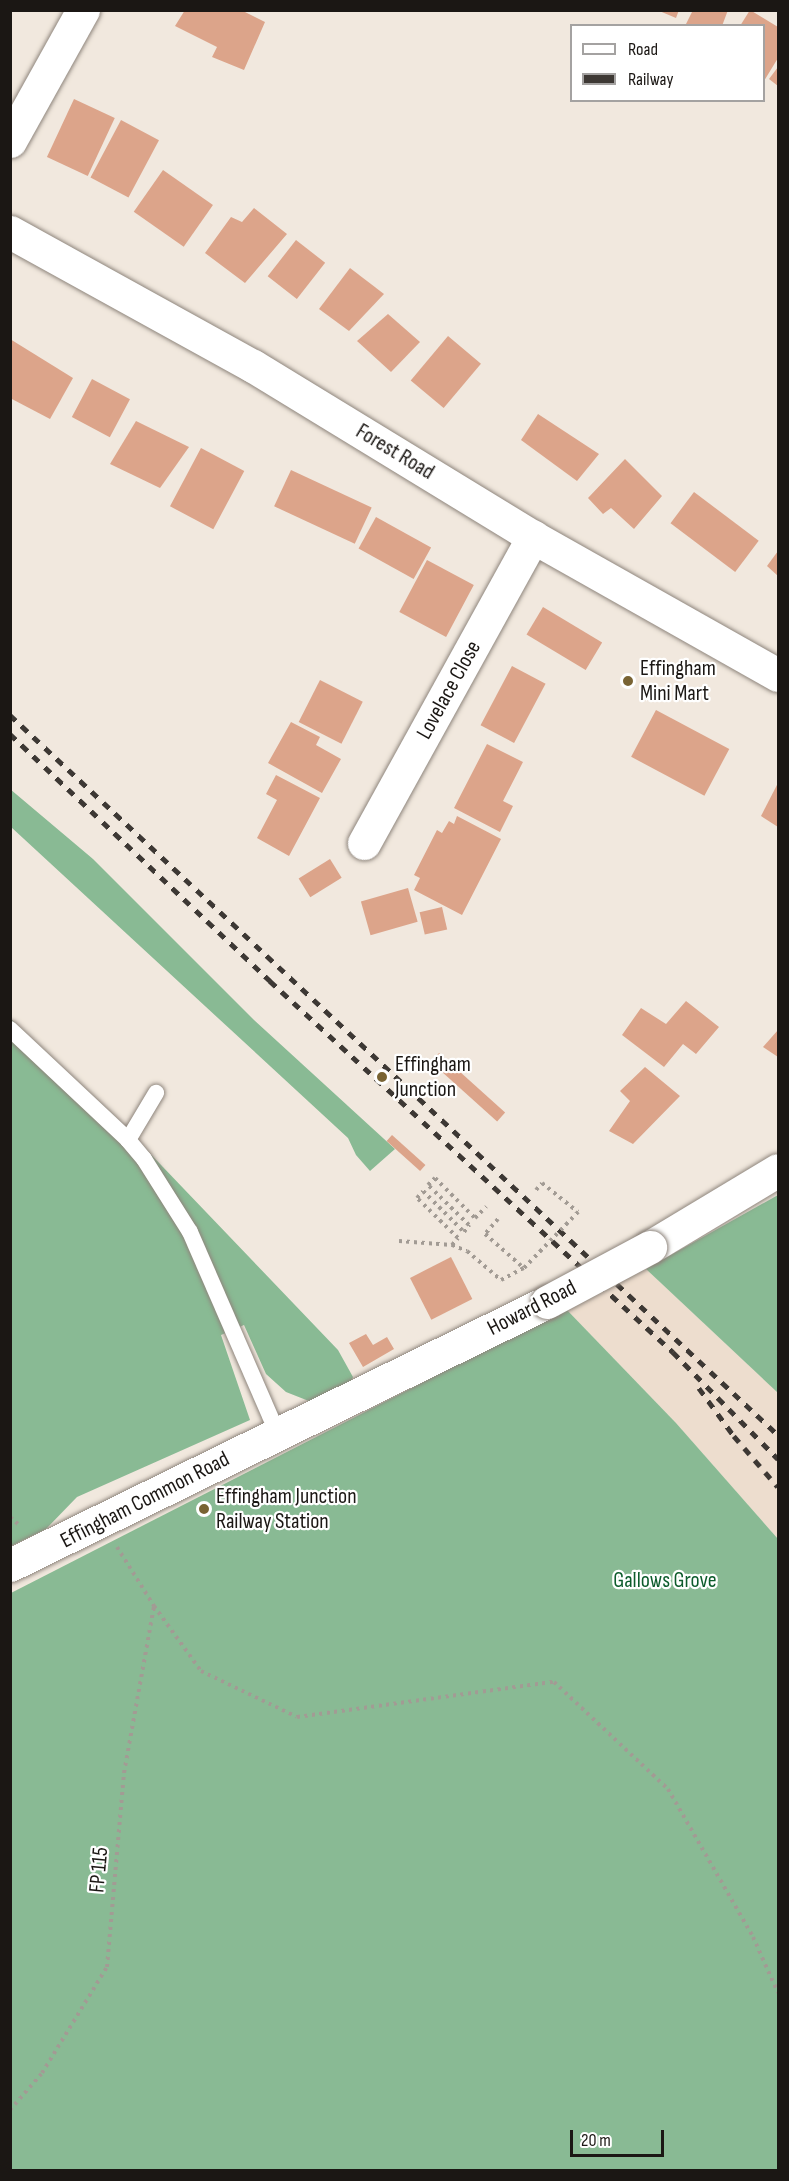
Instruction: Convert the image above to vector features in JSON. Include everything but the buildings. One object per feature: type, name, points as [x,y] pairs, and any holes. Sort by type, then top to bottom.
[{"type":"street","points":[[10,141],[83,10]]},
{"type":"street","name":"Forest Road","points":[[10,232],[113,286],[253,366],[533,537],[778,675]]},
{"type":"street","name":"Lovelace Close","points":[[364,843],[533,537]]},
{"type":"street","name":"Howard Road","points":[[279,1434],[547,1302],[650,1247],[778,1170]]},
{"type":"street","name":"Effingham Common Road","points":[[10,1565],[101,1523],[279,1434]]},
{"type":"lane","points":[[10,1029],[128,1140],[144,1159],[190,1232],[279,1434]]},
{"type":"lane","points":[[128,1140],[156,1093]]},
{"type":"path","points":[[452,1245],[458,1238],[417,1198],[423,1191],[464,1232],[469,1225],[428,1185],[435,1178],[475,1218],[486,1207]]},
{"type":"path","points":[[399,1241],[452,1245],[467,1251],[501,1280],[524,1268],[579,1212],[542,1183],[536,1190]]},
{"type":"path","points":[[498,1219],[485,1234],[524,1268]]},
{"type":"path","points":[[101,1523],[154,1606],[201,1671],[297,1717],[554,1682],[668,1789],[753,1937],[778,1993]]},
{"type":"path","name":"FP 115","points":[[10,2110],[42,2073],[107,1967],[124,1773],[154,1606]]},
{"type":"shaded area","points":[[646,1269],[778,1393],[778,1539],[676,1423],[566,1309]]},
{"type":"green space","points":[[10,789],[93,859],[254,1020],[395,1149],[370,1171],[356,1155],[348,1138],[11,827]]},
{"type":"green space","points":[[10,1018],[139,1142],[338,1350],[353,1377],[348,1392],[319,1405],[286,1392],[266,1374],[244,1325],[221,1335],[250,1420],[77,1497],[46,1529],[11,1546]]},
{"type":"green space","points":[[778,1195],[778,1393],[646,1269]]},
{"type":"green space","name":"Gallows Grove","points":[[566,1309],[676,1423],[778,1539],[778,2170],[11,2170],[11,1593]]},
{"type":"railway","points":[[10,715],[778,1435]]},
{"type":"railway","points":[[10,734],[270,981],[673,1352],[778,1459]]},
{"type":"railway","points":[[699,1388],[734,1436],[778,1487]]},
{"type":"place","name":"Effingham Mini Mart","points":[[628,681]]},
{"type":"place","name":"Effingham Junction","points":[[382,1077]]},
{"type":"place","name":"Effingham Junction Railway Station","points":[[204,1509]]}]
